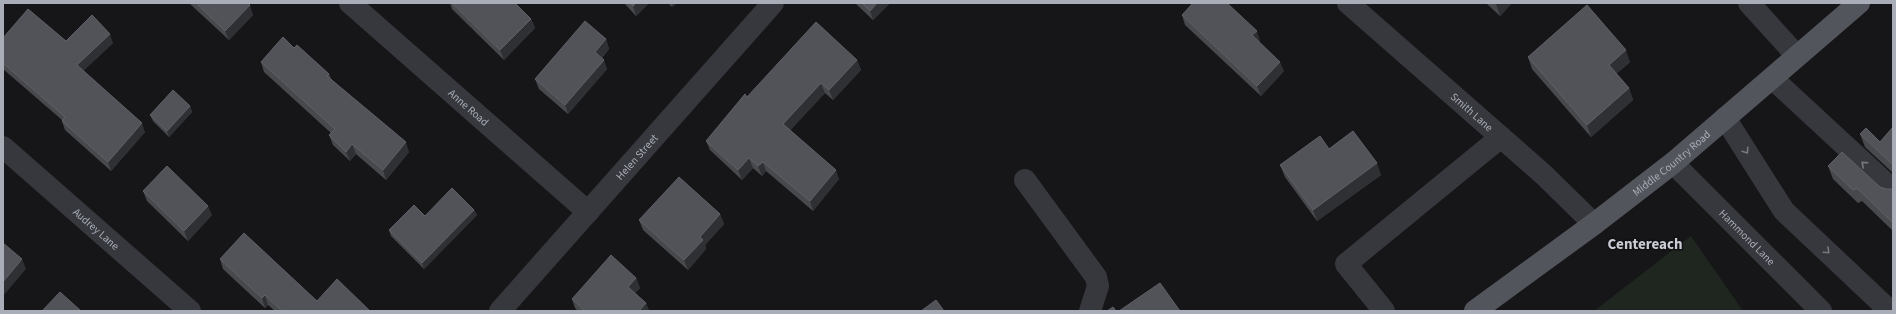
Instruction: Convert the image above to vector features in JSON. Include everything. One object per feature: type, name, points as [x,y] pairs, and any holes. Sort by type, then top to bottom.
[{"type":"main road","name":"Middle Country Road","points":[[1475,311],[1594,224],[1673,162],[1859,3]]},
{"type":"street","name":"Anne Road","points":[[350,3],[588,212]]},
{"type":"street","name":"Helen Street","points":[[500,311],[773,3]]},
{"type":"street","name":"Smith Lane","points":[[1348,3],[1544,174],[1594,224]]},
{"type":"street","points":[[1749,3],[1797,56]]},
{"type":"street","points":[[1772,78],[1893,190]]},
{"type":"street","points":[[1725,118],[1784,211],[1890,311]]},
{"type":"street","points":[[1384,311],[1346,264],[1501,137]]},
{"type":"street","name":"Audrey Lane","points":[[3,146],[190,311]]},
{"type":"street","name":"Hammond Lane","points":[[1673,162],[1821,311]]},
{"type":"street","points":[[1025,180],[1096,277],[1098,286],[1090,311]]},
{"type":"shaded area","points":[[1691,236],[1743,311],[1594,311]]},
{"type":"building","points":[[196,3],[248,3],[250,5],[225,31]]},
{"type":"building","points":[[452,3],[515,3],[531,19],[500,50]]},
{"type":"building","points":[[862,3],[877,3],[870,11]]},
{"type":"building","points":[[1193,3],[1227,3],[1257,31],[1252,35],[1280,62],[1257,86],[1182,15]]},
{"type":"building","points":[[1587,5],[1626,50],[1609,65],[1629,88],[1587,125],[1528,57]]},
{"type":"building","points":[[28,9],[66,41],[92,15],[110,34],[77,65],[142,123],[108,162],[62,121],[65,117],[3,63],[3,38]]},
{"type":"building","points":[[585,21],[606,39],[595,52],[604,60],[565,105],[535,79]]},
{"type":"building","points":[[816,22],[857,60],[829,90],[821,83],[783,124],[836,170],[810,201],[763,162],[758,166],[749,158],[738,170],[706,141],[745,94],[747,97]]},
{"type":"building","points":[[283,37],[294,48],[297,45],[329,74],[327,76],[406,142],[383,170],[352,144],[346,152],[329,135],[335,129],[261,62]]},
{"type":"building","points":[[173,90],[190,106],[167,131],[150,115]]},
{"type":"building","points":[[1893,127],[1893,165],[1860,134],[1866,128],[1880,142]]},
{"type":"building","points":[[1353,131],[1377,163],[1313,210],[1280,165],[1320,136],[1329,149]]},
{"type":"building","points":[[1842,152],[1880,187],[1886,189],[1893,188],[1893,223],[1857,188],[1853,190],[1828,166]]},
{"type":"building","points":[[167,166],[208,206],[184,231],[143,191]]},
{"type":"building","points":[[679,177],[720,214],[700,237],[703,240],[684,260],[639,220]]},
{"type":"building","points":[[452,188],[474,210],[422,263],[389,230],[414,205],[425,216]]},
{"type":"building","points":[[244,233],[317,301],[337,279],[370,311],[282,311],[265,295],[262,298],[220,259]]},
{"type":"building","points":[[3,243],[22,259],[3,282]]},
{"type":"building","points":[[611,255],[636,278],[628,287],[646,303],[639,311],[585,311],[572,299]]},
{"type":"building","points":[[1160,283],[1180,311],[1119,311]]},
{"type":"building","points":[[60,292],[81,311],[42,311]]},
{"type":"building","points":[[936,300],[944,311],[921,311]]},
{"type":"building","points":[[1113,307],[1116,311],[1107,311]]},
{"type":"district","name":"Centereach","points":[[1645,244]]}]
